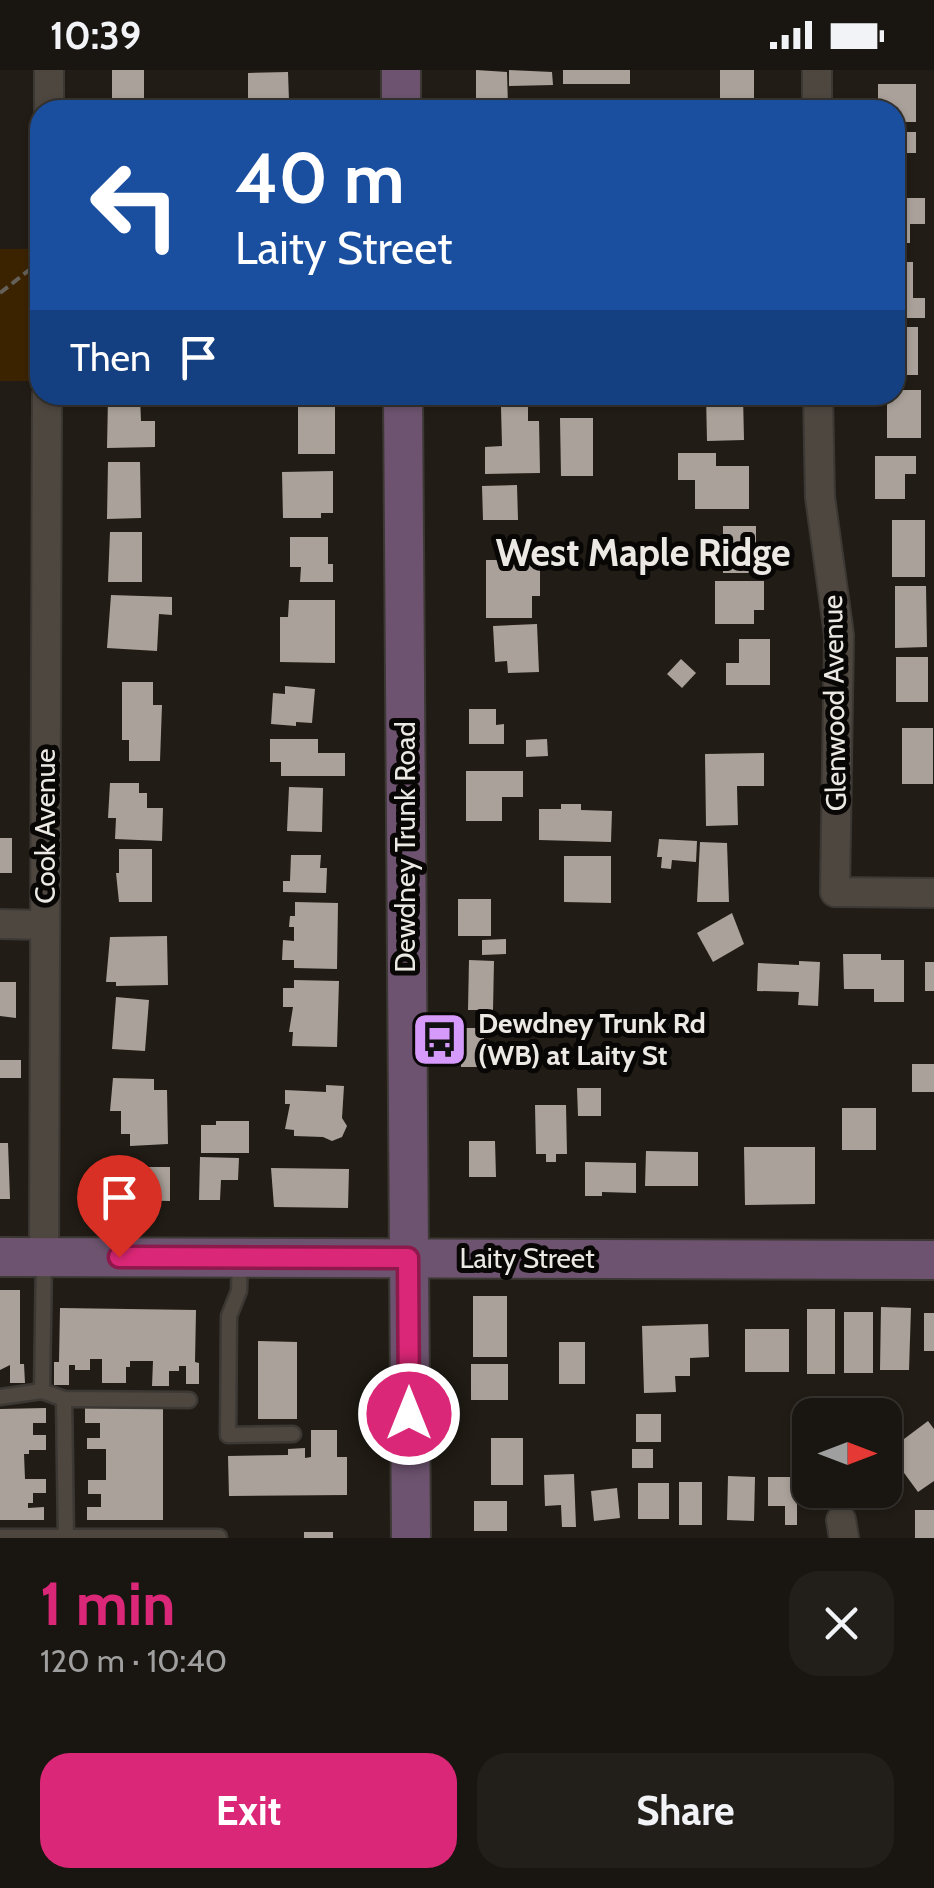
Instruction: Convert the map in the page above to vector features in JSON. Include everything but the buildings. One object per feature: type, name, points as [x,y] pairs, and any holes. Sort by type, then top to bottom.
[{"type":"main road","points":[[401,70],[401,100]]},
{"type":"main road","name":"Dewdney Trunk Road","points":[[403,405],[411,1538]]},
{"type":"main road","name":"Laity Street","points":[[0,1257],[934,1260]]},
{"type":"street","points":[[49,70],[49,100]]},
{"type":"street","points":[[817,70],[817,100]]},
{"type":"street","name":"Cook Avenue","points":[[44,1257],[47,405]]},
{"type":"street","name":"Glenwood Avenue","points":[[818,405],[820,497],[838,635],[835,892],[934,893]]},
{"type":"street","points":[[0,924],[44,925]]},
{"type":"lane","points":[[42,1391],[44,1257]]},
{"type":"lane","points":[[240,1258],[239,1291],[229,1316],[228,1435],[293,1434]]},
{"type":"lane","points":[[0,1397],[42,1391],[64,1398],[188,1400]]},
{"type":"lane","points":[[64,1398],[66,1537]]},
{"type":"lane","points":[[0,1537],[219,1537]]},
{"type":"path","points":[[0,293],[30,270]]},
{"type":"shaded area","points":[[0,249],[30,249],[30,381],[0,381]]},
{"type":"place","name":"Dewdney Trunk Rd (WB) at Laity St","points":[[439,1039]]},
{"type":"district","name":"West Maple Ridge","points":[[643,552]]},
{"type":"route","points":[[119,1257],[408,1258],[409,1414]]}]
